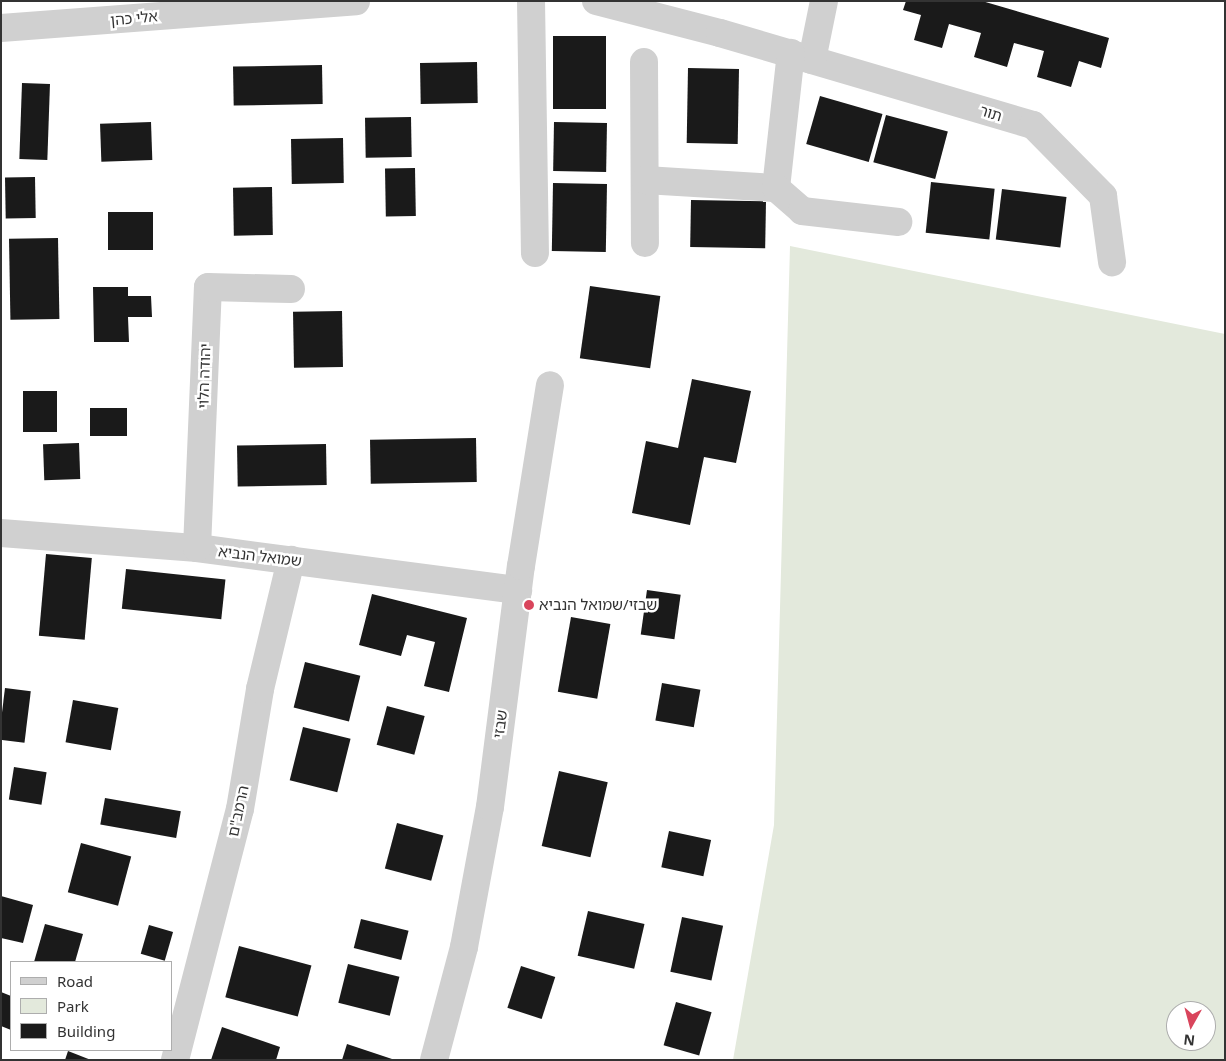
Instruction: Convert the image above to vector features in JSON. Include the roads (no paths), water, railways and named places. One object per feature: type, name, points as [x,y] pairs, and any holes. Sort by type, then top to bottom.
[{"type":"street","name":"אלי כהן","points":[[1,28],[356,1]]},
{"type":"street","points":[[531,1],[536,253]]},
{"type":"street","name":"תור","points":[[596,1],[801,57],[1033,125],[1103,196],[1112,262]]},
{"type":"street","points":[[776,188],[801,57],[824,1]]},
{"type":"street","points":[[644,62],[645,243]]},
{"type":"street","points":[[645,180],[776,188],[802,211],[898,222]]},
{"type":"street","name":"יהודה הלוי","points":[[197,548],[208,287],[291,288]]},
{"type":"street","name":"שבזי","points":[[434,1060],[464,947],[490,807],[518,590],[550,386]]},
{"type":"street","name":"שמואל הנביא","points":[[1,533],[197,548],[518,590]]},
{"type":"street","name":"הרמב\"ם","points":[[175,1060],[240,809],[260,689],[290,560]]},
{"type":"place","name":"שבזי/שמואל הנביא","points":[[529,605]]}]
